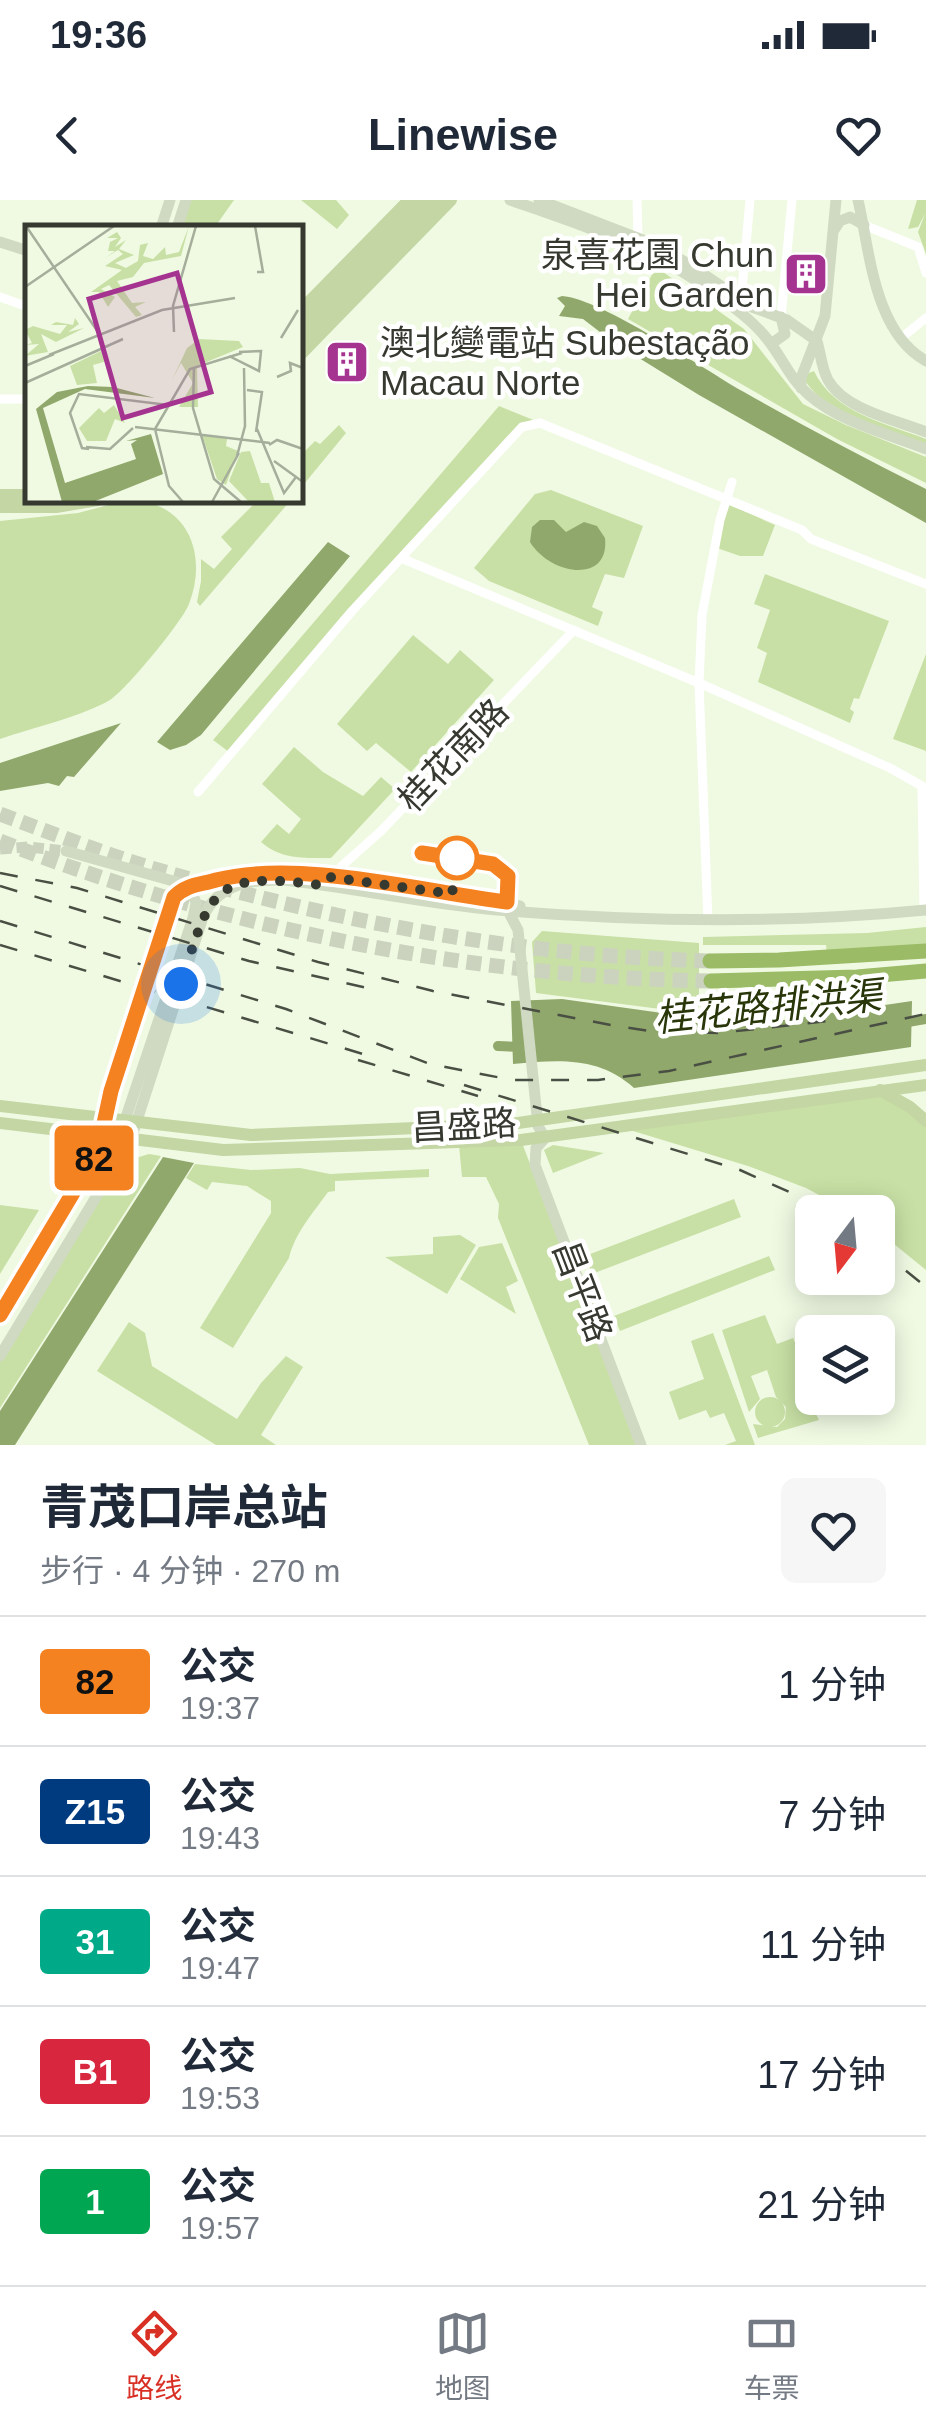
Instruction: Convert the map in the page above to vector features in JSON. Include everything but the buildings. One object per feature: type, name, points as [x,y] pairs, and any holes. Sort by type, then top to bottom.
[{"type":"highway","points":[[710,961],[926,951]]},
{"type":"highway","points":[[711,980],[857,977],[926,971]]},
{"type":"main road","points":[[161,225],[170,200]]},
{"type":"main road","points":[[176,225],[186,200]]},
{"type":"main road","points":[[383,227],[399,200]]},
{"type":"main road","points":[[302,309],[409,200]]},
{"type":"main road","points":[[302,324],[423,200]]},
{"type":"main road","points":[[302,338],[437,200]]},
{"type":"main road","points":[[302,353],[451,200]]},
{"type":"main road","points":[[510,200],[613,236],[673,266],[744,316],[829,410],[926,449]]},
{"type":"main road","points":[[540,200],[638,237],[688,263],[752,307],[784,319],[817,340],[823,370],[844,398],[926,432]]},
{"type":"main road","points":[[802,382],[823,324],[836,200]]},
{"type":"main road","points":[[858,200],[882,303],[901,338],[926,361]]},
{"type":"main road","points":[[383,227],[400,215],[413,212],[420,220],[421,231]]},
{"type":"main road","points":[[834,230],[840,221],[850,217],[864,225]]},
{"type":"main road","points":[[0,242],[25,251]]},
{"type":"main road","points":[[345,265],[346,277],[353,285],[364,283],[387,266]]},
{"type":"main road","points":[[771,344],[784,334],[784,319]]},
{"type":"main road","points":[[784,319],[823,324]]},
{"type":"main road","points":[[802,382],[811,368],[823,370]]},
{"type":"main road","points":[[0,507],[56,507],[86,502]]},
{"type":"main road","points":[[66,851],[190,886],[202,902],[203,917]]},
{"type":"main road","points":[[164,878],[173,891],[170,907],[179,892],[190,886],[253,872],[538,912],[708,922],[925,910]]},
{"type":"main road","points":[[130,1121],[203,917],[218,893],[238,885],[271,880],[324,881]]},
{"type":"main road","points":[[0,1356],[131,1139],[130,1121],[194,918],[196,904],[190,886]]},
{"type":"main road","points":[[508,906],[518,930],[525,992],[539,1131],[535,1165]]},
{"type":"main road","points":[[518,930],[527,917],[538,912]]},
{"type":"main road","points":[[0,1315],[82,1180],[102,1136],[127,1043]]},
{"type":"main road","points":[[923,1066],[926,1085]]},
{"type":"main road","name":"昌盛路","points":[[0,1123],[223,1150],[506,1140],[539,1131],[923,1066]]},
{"type":"main road","name":"昌盛路","points":[[0,1106],[234,1134],[521,1123],[539,1131],[926,1085]]},
{"type":"main road","points":[[880,1090],[926,1121]]},
{"type":"main road","points":[[521,1123],[532,1114],[536,1101]]},
{"type":"main road","points":[[48,1128],[66,1135],[76,1147],[82,1180]]},
{"type":"main road","points":[[506,1140],[524,1146],[535,1165]]},
{"type":"main road","name":"昌平路","points":[[535,1165],[641,1445]]},
{"type":"street","points":[[637,200],[638,237]]},
{"type":"street","points":[[741,300],[750,200]]},
{"type":"street","points":[[784,319],[792,200]]},
{"type":"street","points":[[864,225],[918,247],[926,273]]},
{"type":"street","points":[[0,297],[25,305]]},
{"type":"street","points":[[901,338],[926,318]]},
{"type":"street","points":[[198,792],[401,558],[522,427],[540,423],[926,584]]},
{"type":"street","points":[[708,922],[700,683],[702,615],[732,482]]},
{"type":"street","points":[[401,558],[700,683],[922,786],[925,910]]},
{"type":"street","name":"桂花南路","points":[[324,881],[388,823],[574,630]]},
{"type":"shaded area","points":[[190,200],[234,200],[216,225],[181,225]]},
{"type":"shaded area","points":[[301,200],[336,200],[349,215],[337,229]]},
{"type":"shaded area","points":[[917,200],[926,200],[926,254],[918,232],[925,214],[918,227],[908,229]]},
{"type":"shaded area","points":[[656,267],[744,329],[803,404],[926,457],[926,483],[837,439],[628,319]]},
{"type":"shaded area","points":[[562,296],[627,322],[767,405],[926,489],[926,523],[699,395],[583,319],[559,316],[565,306],[557,298]]},
{"type":"shaded area","points":[[814,371],[847,407],[926,439],[926,445],[829,404],[805,381],[806,374]]},
{"type":"shaded area","points":[[499,406],[536,421],[520,425],[229,752],[213,740]]},
{"type":"shaded area","points":[[339,425],[346,433],[302,487],[302,454],[315,441],[320,444]]},
{"type":"shaded area","points":[[551,490],[643,526],[624,578],[605,574],[592,607],[603,612],[598,626],[489,581],[474,568],[535,494]]},
{"type":"shaded area","points":[[119,502],[147,502],[178,519],[194,548],[196,566],[189,604],[153,655],[110,700],[0,739],[0,521],[78,513]]},
{"type":"shaded area","points":[[256,502],[289,502],[200,606],[197,602],[201,559],[214,569],[232,549],[221,537]]},
{"type":"shaded area","points":[[728,504],[775,525],[763,556],[740,556],[717,548]]},
{"type":"shaded area","points":[[540,520],[554,520],[566,532],[584,522],[597,526],[605,538],[604,553],[598,563],[577,570],[551,562],[530,542],[532,527]]},
{"type":"shaded area","points":[[328,542],[350,556],[201,735],[170,750],[157,742]]},
{"type":"shaded area","points":[[765,574],[889,621],[859,699],[854,698],[850,723],[758,682],[767,653],[757,648],[770,610],[754,604]]},
{"type":"shaded area","points":[[413,635],[448,664],[460,650],[494,680],[411,772],[376,743],[367,751],[337,724]]},
{"type":"shaded area","points":[[926,654],[926,751],[893,739]]},
{"type":"shaded area","points":[[121,723],[74,777],[67,776],[59,786],[48,783],[0,791],[0,763]]},
{"type":"shaded area","points":[[294,747],[323,772],[363,796],[381,777],[395,789],[331,858],[285,855],[261,842],[277,824],[289,834],[301,819],[262,784]]},
{"type":"shaded area","points":[[926,927],[926,949],[827,955],[826,945],[703,945],[703,937],[867,933]]},
{"type":"shaded area","points":[[542,931],[699,943],[699,1014],[536,993],[532,942]]},
{"type":"shaded area","points":[[562,999],[705,1019],[729,1028],[912,1001],[911,1047],[634,1088],[606,1070],[577,1062],[513,1064],[511,1001]]},
{"type":"shaded area","points":[[879,1090],[926,1122],[926,1270],[895,1245],[895,1195],[819,1195],[748,1166],[620,1127]]},
{"type":"shaded area","points":[[522,1143],[638,1445],[589,1445],[498,1218],[499,1204],[486,1177],[462,1177],[459,1145]]},
{"type":"shaded area","points":[[553,1145],[604,1153],[553,1173],[544,1150]]},
{"type":"shaded area","points":[[149,1154],[161,1156],[0,1408],[0,1359],[122,1157],[129,1160]]},
{"type":"shaded area","points":[[163,1157],[194,1163],[15,1445],[0,1445],[0,1411]]},
{"type":"shaded area","points":[[195,1164],[251,1170],[300,1168],[330,1174],[429,1169],[429,1177],[335,1181],[335,1191],[328,1192],[305,1224],[289,1258],[233,1348],[200,1328],[271,1213],[271,1201],[247,1186],[212,1182],[207,1190],[186,1178]]},
{"type":"shaded area","points":[[734,1199],[741,1217],[592,1274],[585,1256]]},
{"type":"shaded area","points":[[0,1205],[39,1210],[0,1274]]},
{"type":"shaded area","points":[[460,1235],[476,1245],[447,1294],[385,1257],[433,1254],[433,1237]]},
{"type":"shaded area","points":[[502,1243],[518,1281],[506,1287],[516,1314],[460,1279],[479,1247]]},
{"type":"shaded area","points":[[769,1256],[775,1270],[620,1331],[614,1316]]},
{"type":"shaded area","points":[[765,1315],[777,1344],[793,1338],[795,1415],[816,1415],[819,1420],[758,1438],[753,1424],[777,1427],[785,1419],[786,1407],[776,1397],[767,1370],[751,1376],[760,1399],[749,1412],[722,1330]]},
{"type":"shaded area","points":[[129,1322],[145,1333],[152,1366],[237,1419],[261,1383],[286,1356],[303,1367],[261,1435],[276,1445],[216,1445],[97,1371]]},
{"type":"shaded area","points":[[713,1333],[755,1445],[725,1445],[736,1441],[724,1413],[710,1418],[706,1410],[679,1420],[669,1392],[704,1379],[691,1341]]},
{"type":"shaded area","points":[[770,1397],[780,1402],[785,1412],[780,1422],[770,1427],[760,1422],[755,1412],[760,1402]]},
{"type":"waterway","name":"桂花路排洪渠","points":[[902,1023],[926,1019]]},
{"type":"waterway","name":"桂花路排洪渠","points":[[498,1046],[523,1047]]},
{"type":"tunnel","points":[[0,814],[158,870],[362,920],[500,944],[710,961]]},
{"type":"tunnel","points":[[0,841],[172,899],[350,943],[530,970],[711,981]]},
{"type":"tunnel","points":[[0,849],[66,851]]},
{"type":"tunnel","points":[[127,1043],[169,908]]},
{"type":"railway","points":[[0,873],[77,888],[318,962],[433,991],[616,1026],[719,1033],[837,1020]]},
{"type":"railway","points":[[0,886],[249,961],[367,988]]},
{"type":"railway","points":[[0,921],[286,1009],[430,1064],[512,1080],[598,1080],[669,1071],[925,1014]]},
{"type":"railway","points":[[0,945],[373,1057]]},
{"type":"railway","points":[[358,1060],[478,1096]]},
{"type":"railway","points":[[464,1085],[740,1170],[796,1195]]},
{"type":"railway","points":[[895,1262],[926,1287]]},
{"type":"bus line","name":"82","points":[[0,1315],[98,1151],[111,1091],[174,897],[190,886],[264,872],[329,877],[507,902],[508,876],[500,866],[422,853]]},
{"type":"place","name":"泉喜花園 Chun Hei Garden","points":[[806,274]]},
{"type":"place","name":"澳北變電站 Subestação Macau Norte","points":[[347,362]]},
{"type":"route","points":[[181,984],[203,917],[211,900],[223,890],[271,880],[320,885],[329,877],[452,894],[457,858]]}]
